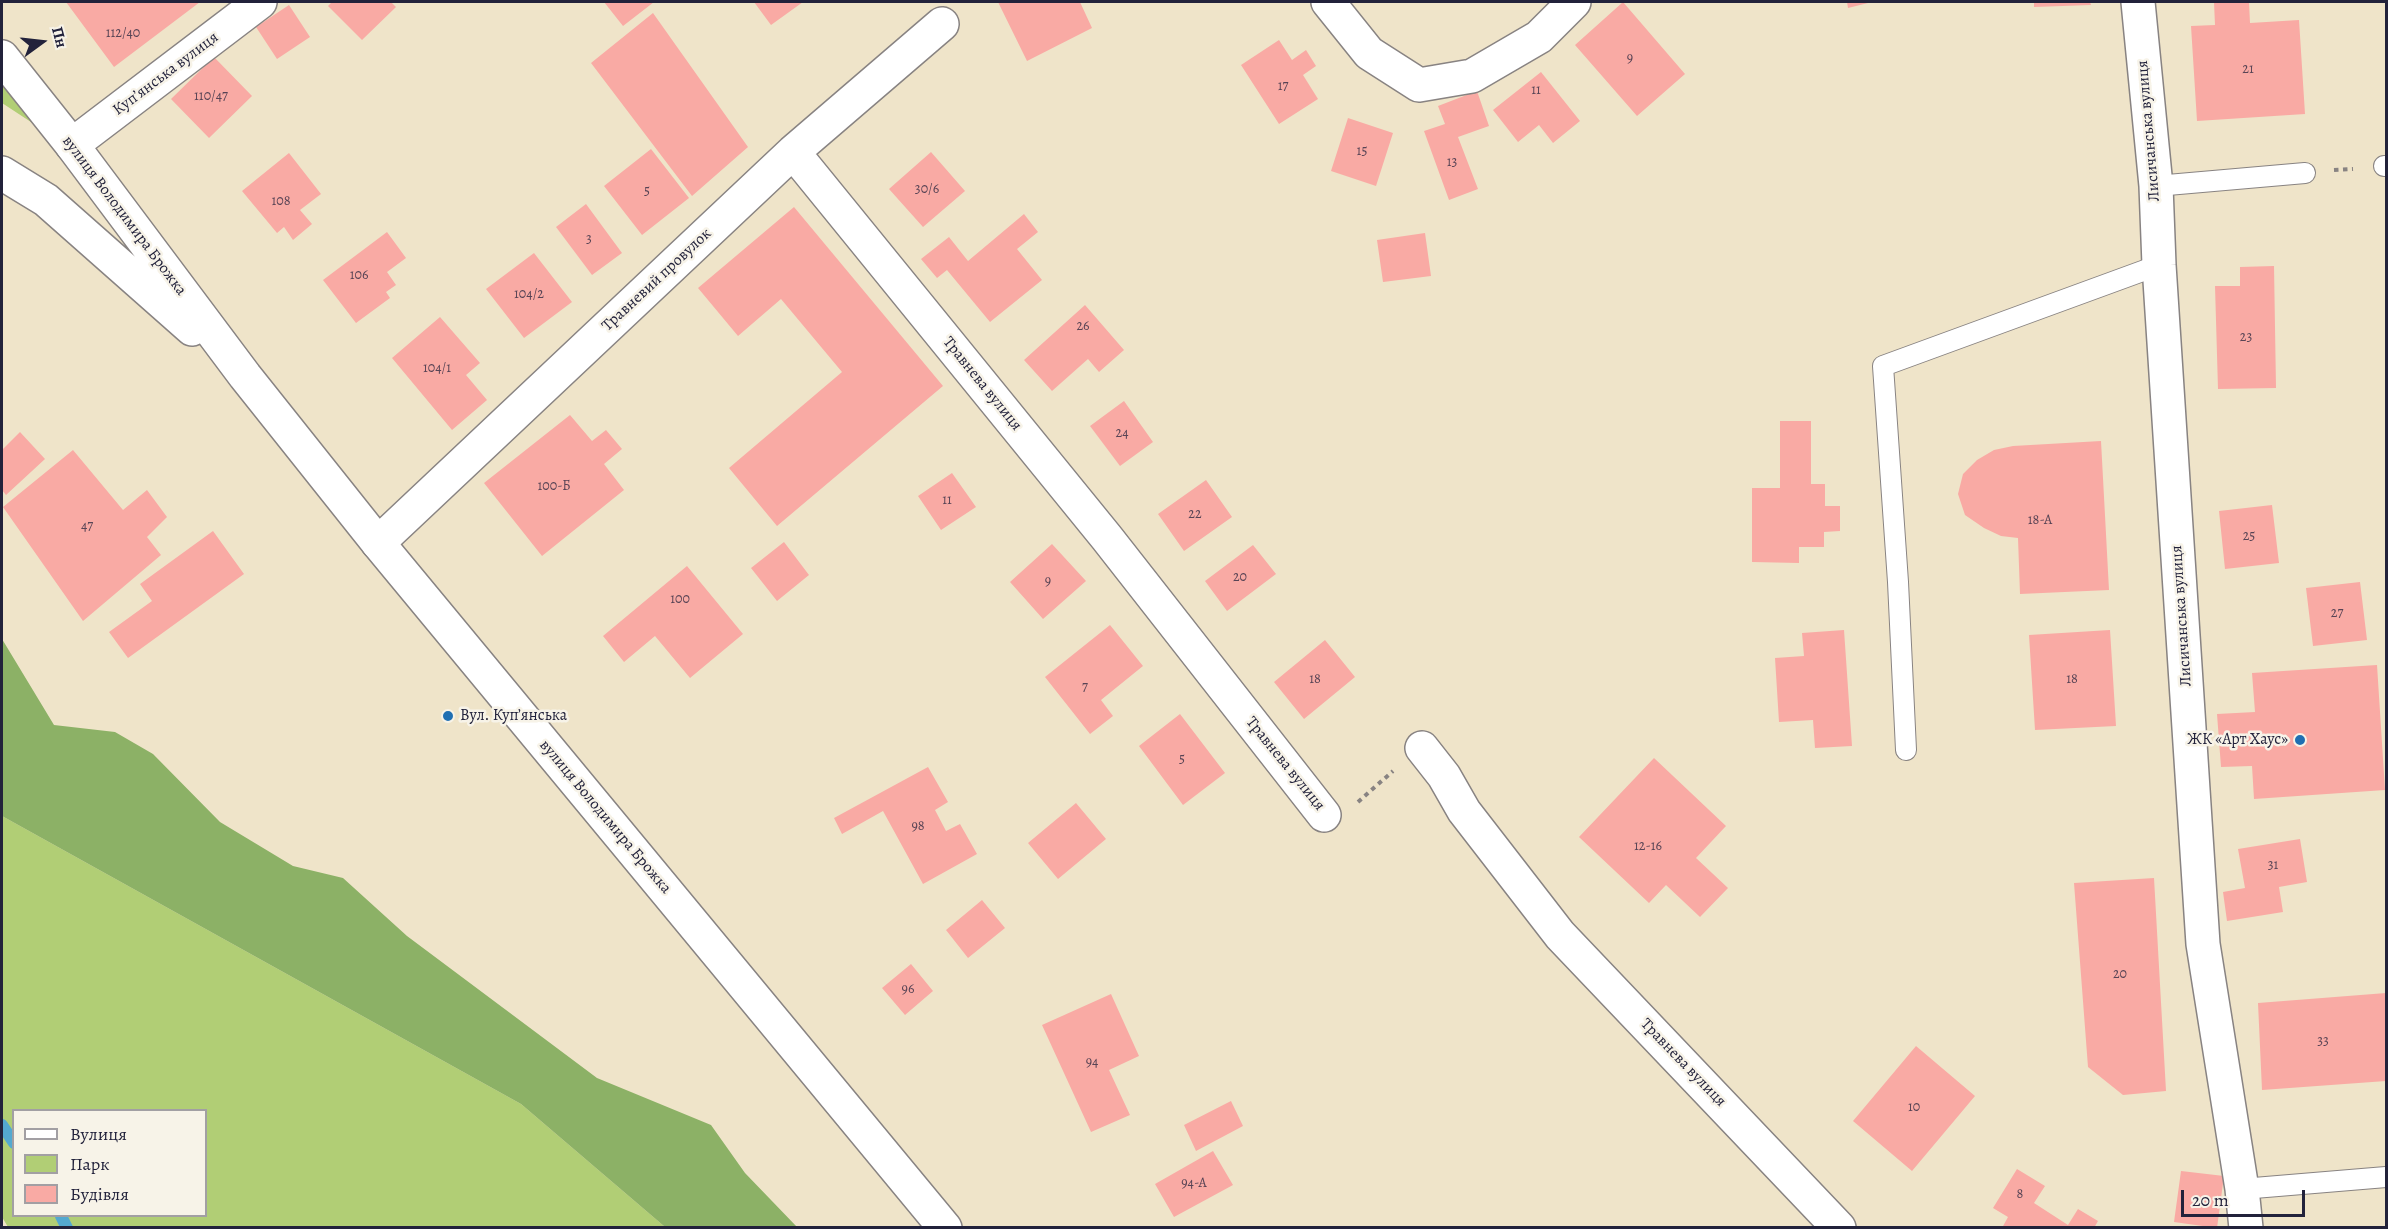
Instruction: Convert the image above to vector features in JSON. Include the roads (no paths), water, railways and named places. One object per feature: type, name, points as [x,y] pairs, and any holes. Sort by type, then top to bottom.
[{"type":"street","name":"Купʼянська вулиця","points":[[72,145],[260,2]]},
{"type":"street","points":[[1328,2],[1370,53],[1419,85],[1472,76],[1539,37],[1574,2]]},
{"type":"street","name":"Лисичанська вулиця","points":[[2138,2],[2156,186],[2159,265],[2203,944],[2246,1227]]},
{"type":"street","name":"Травневий провулок","points":[[378,543],[793,152],[942,24]]},
{"type":"street","name":"вулиця Володимира Брожка","points":[[2,57],[72,145],[244,376],[378,543],[945,1227]]},
{"type":"street","name":"Травнева вулиця","points":[[793,152],[1107,538],[1324,815]]},
{"type":"street","name":"вулиця Володимира Брожка","points":[[2,173],[46,200],[244,376]]},
{"type":"street","name":"Травнева вулиця","points":[[1422,748],[1444,776],[1464,811],[1560,935],[1839,1227]]},
{"type":"lane","points":[[2156,186],[2305,173]]},
{"type":"lane","points":[[1906,750],[1898,582],[1883,366],[2159,265]]},
{"type":"lane","points":[[2242,1189],[2386,1177]]},
{"type":"waterway","points":[[2,1125],[12,1140]]},
{"type":"waterway","points":[[62,1217],[67,1228]]},
{"type":"place","name":"Вул. Куп’янська","points":[[448,716]]},
{"type":"place","name":"ЖК «Арт Хаус»","points":[[2300,740]]}]
